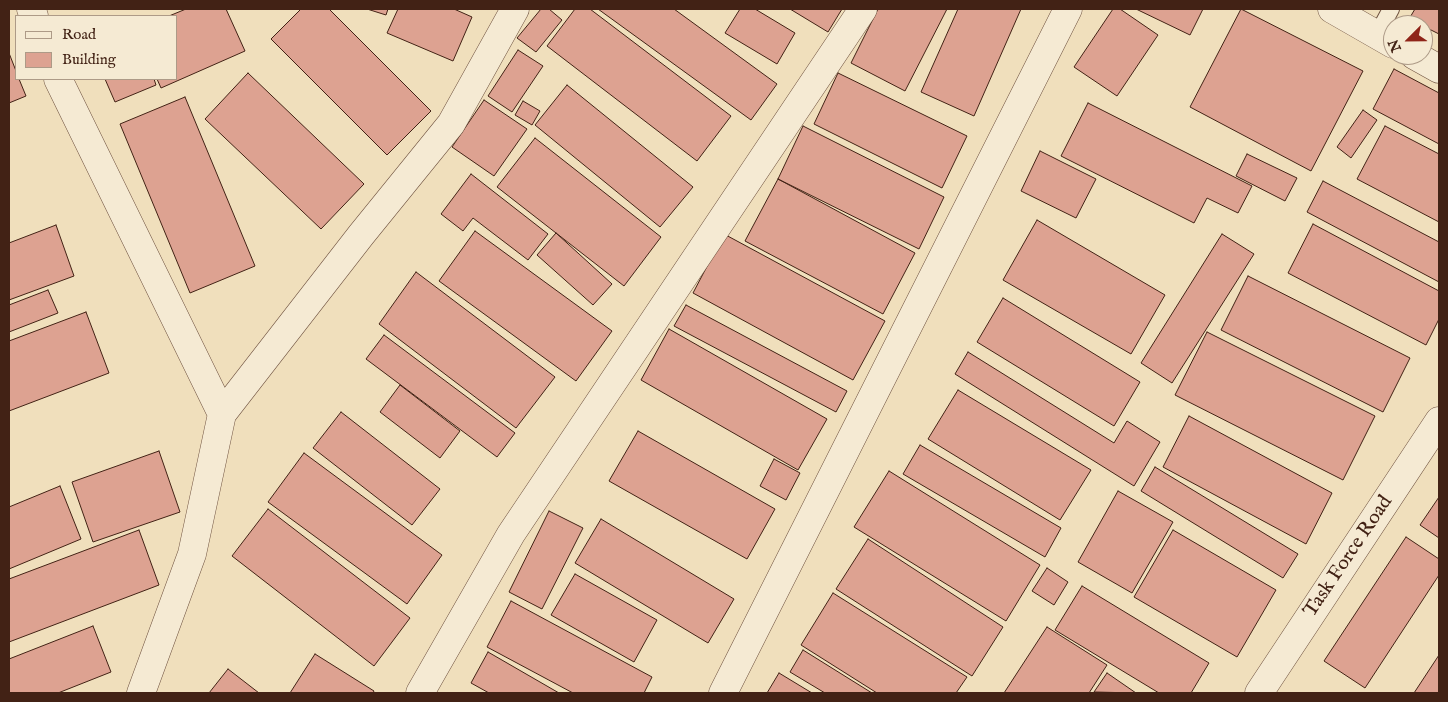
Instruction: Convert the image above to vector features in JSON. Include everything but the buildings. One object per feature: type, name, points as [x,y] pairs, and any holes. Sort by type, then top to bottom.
[{"type":"street","points":[[141,693],[192,554],[222,414],[361,235],[451,124],[515,9]]},
{"type":"street","points":[[420,693],[511,534],[863,9]]},
{"type":"street","points":[[723,693],[1068,9]]},
{"type":"street","points":[[1332,9],[1383,39]]},
{"type":"street","points":[[58,80],[222,414]]},
{"type":"street","name":"Task Force Road","points":[[1259,693],[1439,421]]}]
